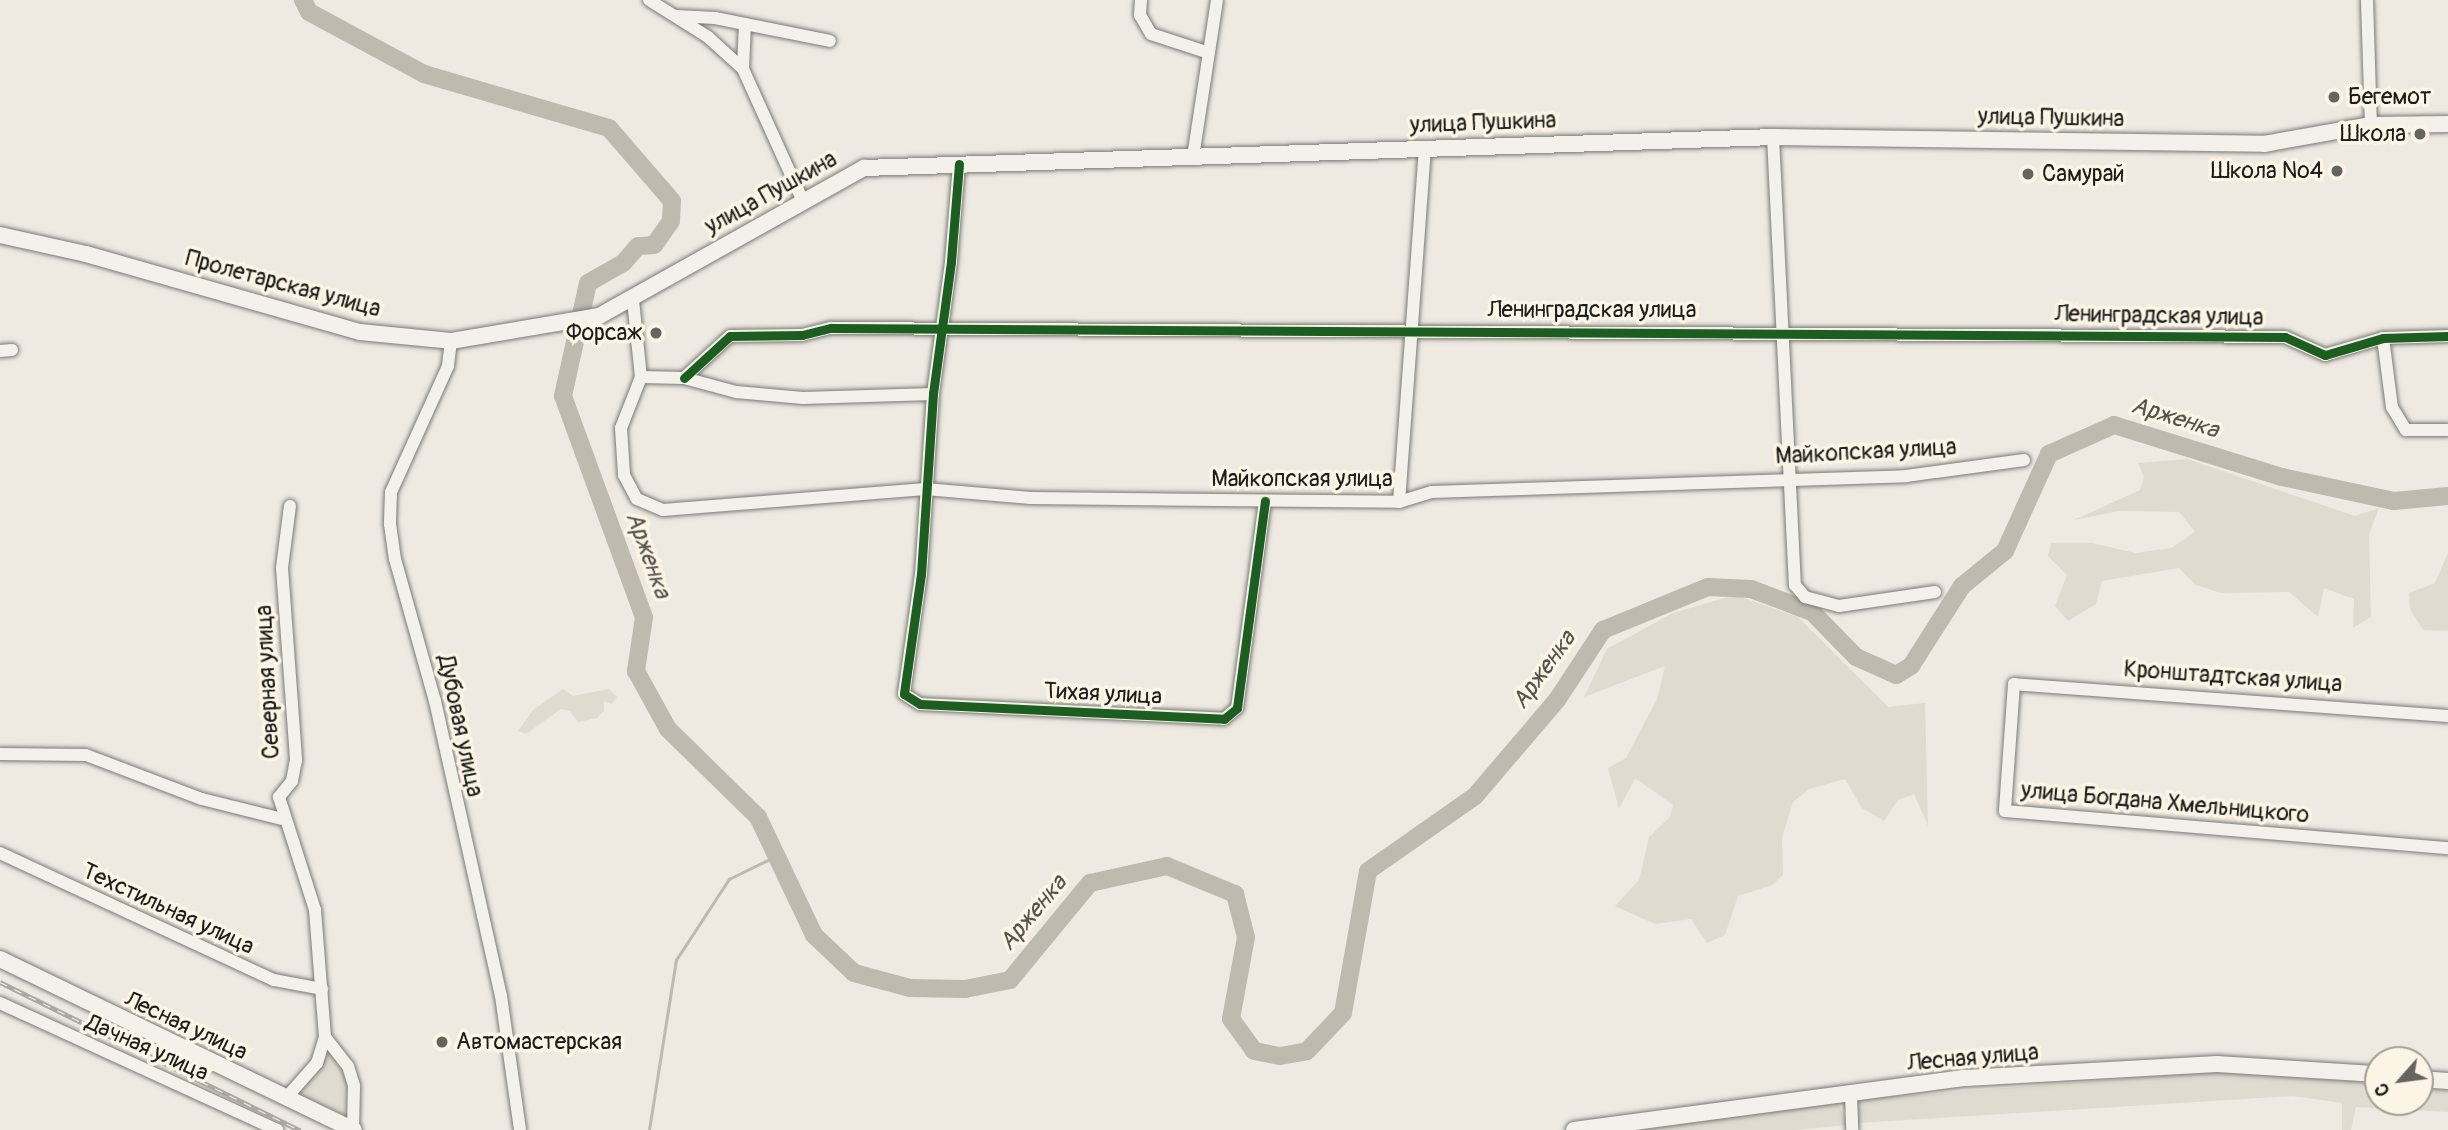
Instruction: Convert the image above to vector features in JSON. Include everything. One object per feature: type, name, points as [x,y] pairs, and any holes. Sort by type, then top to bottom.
[{"type":"main road","name":"улица Пушкина","points":[[558,323],[599,316],[633,300],[802,199],[864,168],[1773,137],[2263,144],[2371,125],[2448,124]]},
{"type":"main road","name":"Пролетарская улица","points":[[0,235],[86,254],[360,332],[451,341],[558,323]]},
{"type":"main road","name":"Лесная улица","points":[[0,960],[353,1130]]},
{"type":"main road","name":"Лесная улица","points":[[1574,1130],[1966,1077],[2217,1064],[2364,1073]]},
{"type":"street","points":[[649,0],[676,16],[743,69]]},
{"type":"street","points":[[1141,0],[1140,15],[1151,34],[1206,52]]},
{"type":"street","points":[[1193,157],[1206,52],[1217,0]]},
{"type":"street","points":[[2367,0],[2371,125]]},
{"type":"street","points":[[676,16],[745,24],[830,41]]},
{"type":"street","points":[[745,24],[743,69],[802,199]]},
{"type":"street","points":[[1773,137],[1796,585],[1805,597],[1839,606],[1935,592]]},
{"type":"street","points":[[1399,502],[1425,148]]},
{"type":"street","points":[[925,489],[959,164]]},
{"type":"street","points":[[633,300],[641,377],[684,378],[736,392],[803,398],[933,394]]},
{"type":"street","name":"Ленинградская улица","points":[[684,378],[730,336],[802,335],[831,328],[1782,331],[2285,337],[2325,355],[2383,338],[2448,336]]},
{"type":"street","points":[[2383,338],[2392,407],[2406,430],[2448,430]]},
{"type":"street","name":"Дубовая улица","points":[[451,341],[443,378],[391,492],[390,524],[395,559],[432,690],[501,996],[520,1130]]},
{"type":"street","name":"Майкопская улица","points":[[641,377],[621,428],[624,475],[637,499],[663,510],[925,489],[1031,498],[1399,502],[1432,492],[1791,477],[1906,476],[2024,460]]},
{"type":"street","name":"Тихая улица","points":[[925,489],[921,574],[904,694],[920,704],[1224,719],[1237,708],[1265,501]]},
{"type":"street","name":"Северная улица","points":[[282,819],[279,797],[292,781],[296,760],[282,568],[290,506]]},
{"type":"street","name":"Кронштадтская улица","points":[[2014,684],[2448,716]]},
{"type":"street","name":"улица Богдана Хмельницкого","points":[[2014,684],[2005,811],[2448,848]]},
{"type":"street","points":[[0,754],[86,755],[202,799],[282,819],[309,883],[325,1037],[317,1063],[286,1098]]},
{"type":"street","name":"Техстильная улица","points":[[0,853],[274,980],[322,989]]},
{"type":"street","name":"Дачная улица","points":[[0,1003],[277,1130]]},
{"type":"street","points":[[325,1037],[352,1077],[353,1130]]},
{"type":"street","points":[[1851,1094],[1852,1130]]},
{"type":"shaded area","points":[[2187,459],[2355,516],[2379,508],[2369,534],[2371,617],[2353,628],[2354,599],[2324,588],[2318,617],[2289,592],[2221,593],[2196,585],[2179,568],[2102,581],[2096,604],[2068,621],[2055,606],[2067,575],[2048,556],[2051,543],[2092,543],[2136,553],[2171,548],[2195,532],[2179,512],[2119,511],[2074,520],[2140,490],[2144,477],[2138,463]]},
{"type":"shaded area","points":[[2448,553],[2448,631],[2423,630],[2410,609],[2409,593],[2435,583]]},
{"type":"shaded area","points":[[1735,595],[1798,617],[1888,707],[1925,703],[1928,826],[1914,794],[1898,800],[1884,821],[1862,808],[1845,779],[1809,789],[1793,802],[1782,838],[1783,875],[1772,885],[1738,896],[1725,935],[1707,943],[1691,919],[1655,924],[1615,906],[1639,880],[1649,837],[1670,817],[1673,805],[1635,778],[1619,809],[1608,768],[1626,758],[1657,699],[1665,666],[1584,697],[1607,649],[1673,613]]},
{"type":"shaded area","points":[[563,689],[573,696],[609,689],[617,697],[612,704],[604,701],[604,711],[597,718],[578,722],[570,711],[561,709],[526,734],[518,731],[533,710]]},
{"type":"shaded area","points":[[329,1050],[348,1072],[345,1115],[297,1093]]},
{"type":"shaded area","points":[[2211,1072],[2364,1082],[2364,1107],[2356,1107],[2351,1130],[2342,1130],[2342,1103],[2293,1096],[1858,1123],[1856,1100]]},
{"type":"shaded area","points":[[2434,1090],[2448,1091],[2448,1112],[2434,1111]]},
{"type":"shaded area","points":[[1838,1102],[1847,1125],[1798,1130],[1634,1130]]},
{"type":"waterway","name":"Арженка","points":[[303,0],[309,12],[424,74],[609,128],[672,201],[671,221],[654,245],[638,246],[623,263],[588,283],[563,396],[644,617],[636,671],[668,729],[758,817],[814,935],[854,973],[910,988],[965,989],[1010,980],[1090,883],[1167,866],[1235,894],[1246,937],[1231,1019],[1254,1051],[1280,1056],[1307,1051],[1343,1013],[1368,871],[1475,796],[1557,700],[1603,630],[1708,587],[1751,589],[1812,612],[1856,657],[1896,675],[1911,666],[1962,586],[2005,551],[2049,454],[2114,425],[2282,477],[2394,501],[2448,496]]},
{"type":"waterway","points":[[649,1130],[676,960],[729,879],[776,856]]},
{"type":"railway","points":[[0,982],[300,1130]]},
{"type":"cycle path","points":[[959,164],[951,262],[933,394],[921,574],[904,694],[920,704],[1224,719],[1237,708],[1265,501]]},
{"type":"cycle path","points":[[684,378],[730,336],[802,335],[831,328],[2285,337],[2325,355],[2383,338],[2448,336]]},
{"type":"place","name":"Бегемот","points":[[2334,97]]},
{"type":"place","name":"Школа","points":[[2420,134]]},
{"type":"place","name":"Школа №4","points":[[2337,171]]},
{"type":"place","name":"Самурай","points":[[2028,174]]},
{"type":"place","name":"Форсаж","points":[[656,333]]},
{"type":"place","name":"Автомастерская","points":[[442,1042]]}]
